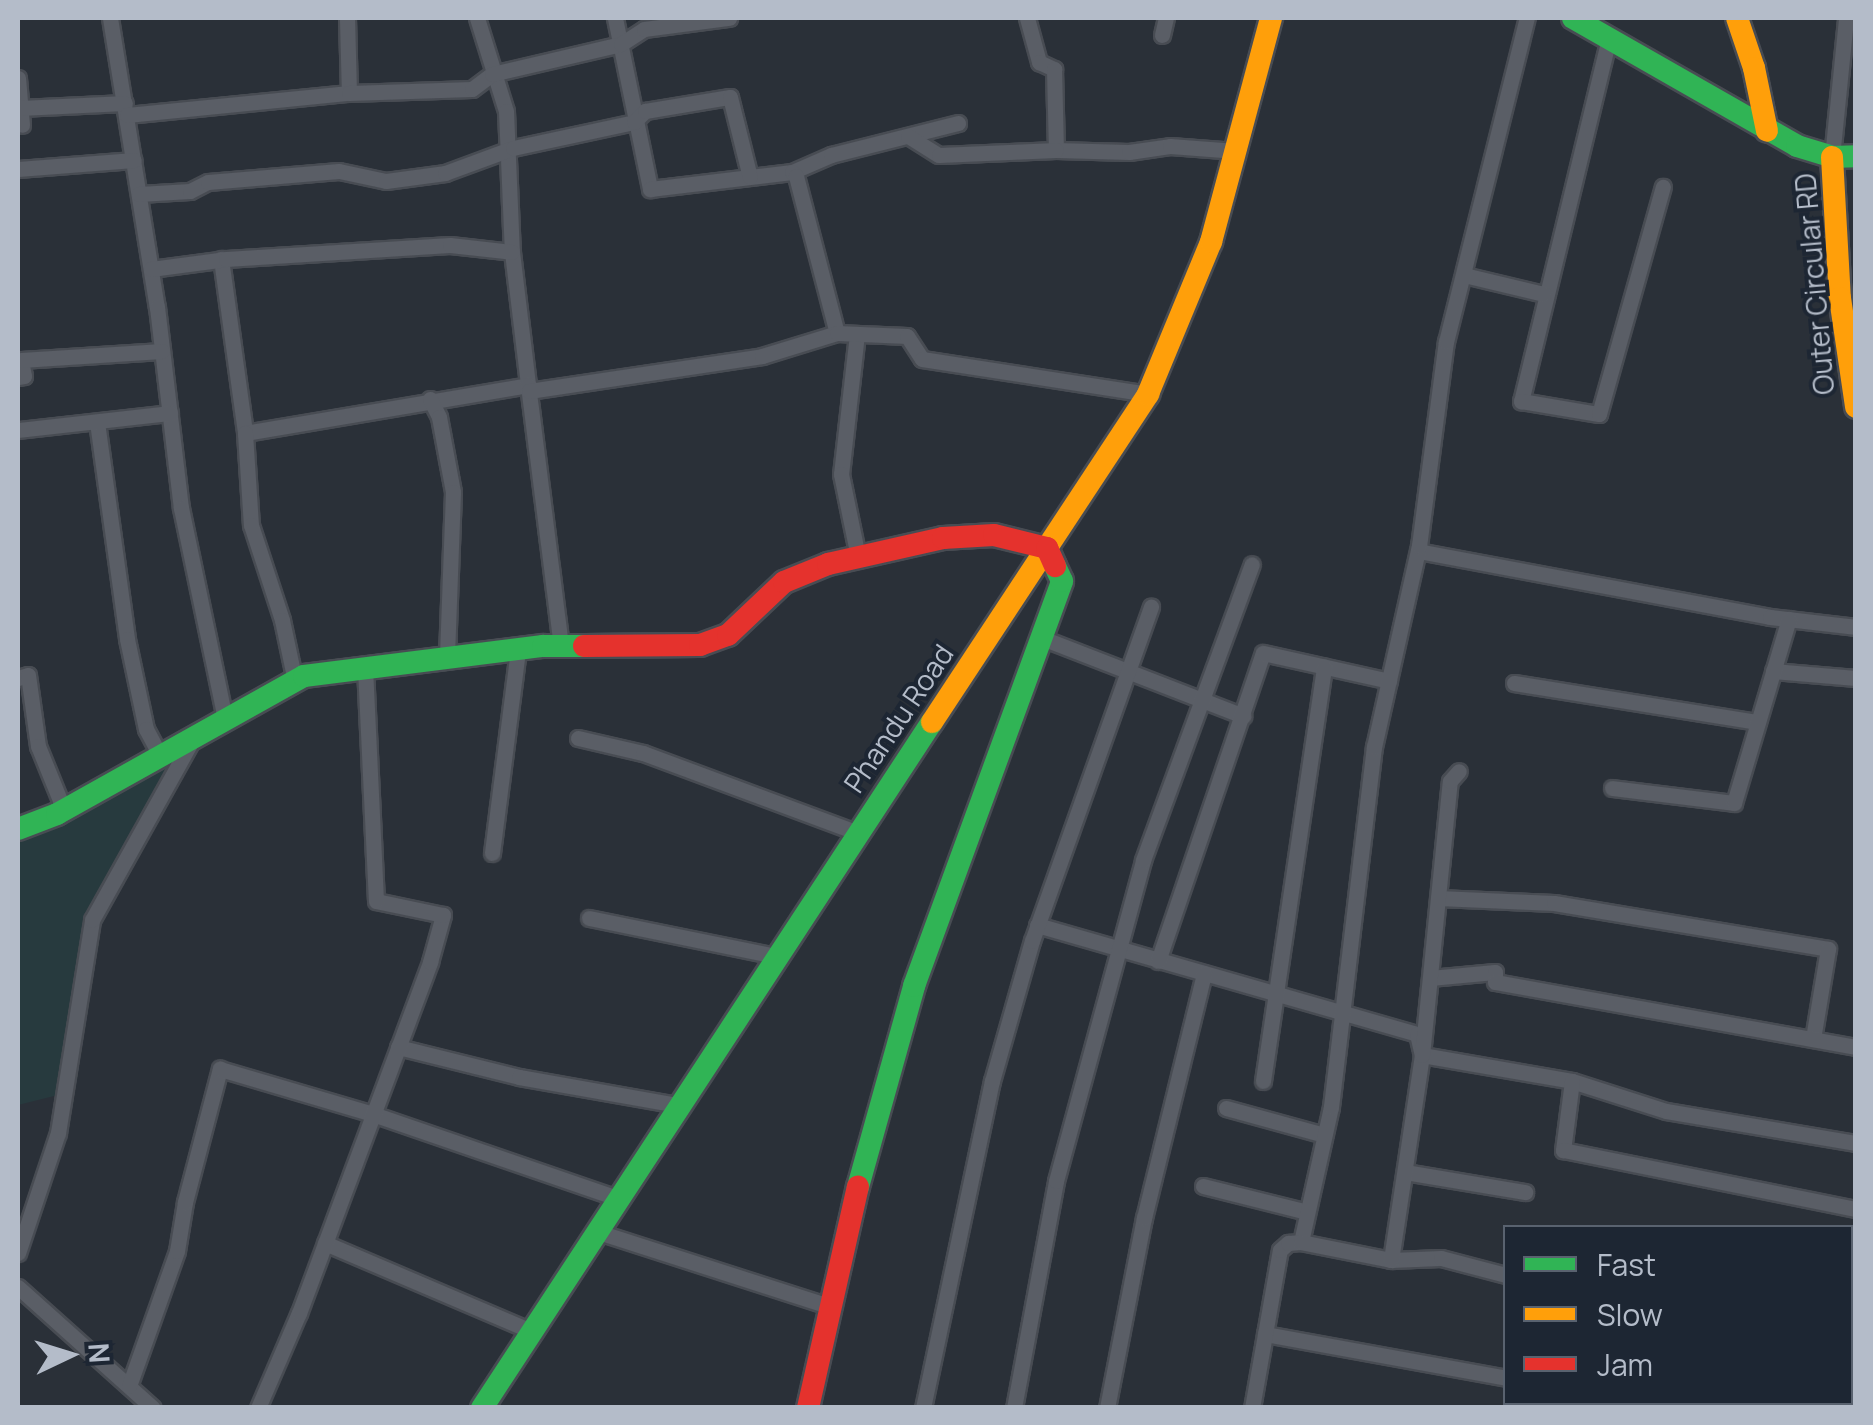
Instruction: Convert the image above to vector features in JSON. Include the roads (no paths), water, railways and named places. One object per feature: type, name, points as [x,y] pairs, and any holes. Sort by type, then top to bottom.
[{"type":"street","points":[[110,18],[151,268],[181,508],[225,718]]},
{"type":"street","points":[[347,18],[348,93]]},
{"type":"street","points":[[477,18],[506,111],[512,252],[561,646]]},
{"type":"street","points":[[615,18],[650,189],[792,172],[832,155],[958,123]]},
{"type":"street","points":[[18,78],[21,116],[472,88],[492,74],[620,44],[644,29],[729,18]]},
{"type":"street","points":[[1028,18],[1039,62],[1054,69],[1056,150]]},
{"type":"street","points":[[1162,34],[1166,18]]},
{"type":"street","name":"Phandu Road","points":[[482,1408],[594,1231],[1148,394],[1210,242],[1271,18]]},
{"type":"street","points":[[1301,1242],[1344,1013],[1374,747],[1418,551],[1446,342],[1527,18]]},
{"type":"street","points":[[1737,18],[1754,68],[1767,131]]},
{"type":"street","points":[[1664,187],[1599,414],[1521,401],[1544,294],[1591,25],[1767,131],[1844,156],[1846,18]]},
{"type":"street","points":[[140,194],[190,190],[208,182],[339,171],[386,180],[445,173],[509,150],[634,122],[645,111],[730,97],[750,177]]},
{"type":"street","points":[[908,136],[938,155],[1056,150],[1129,152],[1170,146],[1236,151]]},
{"type":"street","name":"Outer Circular RD","points":[[1844,156],[1840,298],[1856,407]]},
{"type":"street","points":[[18,169],[134,160]]},
{"type":"street","points":[[792,172],[838,333]]},
{"type":"street","points":[[151,268],[450,244],[512,252]]},
{"type":"street","points":[[221,260],[244,434],[251,525],[282,620],[294,681]]},
{"type":"street","points":[[1464,275],[1544,294]]},
{"type":"street","points":[[244,434],[410,406],[430,399],[762,356],[838,333],[907,336],[922,360],[1148,394]]},
{"type":"street","points":[[857,334],[840,474],[858,557]]},
{"type":"street","points":[[18,377],[24,376],[21,360],[162,351]]},
{"type":"street","points":[[430,399],[438,417],[453,492],[446,659]]},
{"type":"street","points":[[18,430],[170,413]]},
{"type":"street","points":[[96,422],[126,639],[146,730],[160,755]]},
{"type":"street","points":[[18,829],[64,810],[294,681],[518,649],[700,645],[728,635],[784,582],[858,557],[944,538],[994,536],[1047,548],[1062,581],[914,986],[881,1094],[808,1408]]},
{"type":"street","points":[[1418,551],[1789,619],[1856,627]]},
{"type":"street","points":[[1014,1408],[1056,1181],[1122,950],[1143,860],[1252,564]]},
{"type":"street","points":[[924,1408],[992,1081],[1038,925],[1150,608]]},
{"type":"street","points":[[1612,788],[1734,803],[1789,619]]},
{"type":"street","points":[[1042,638],[1243,716]]},
{"type":"street","points":[[492,852],[518,649]]},
{"type":"street","points":[[1158,960],[1267,651],[1389,681]]},
{"type":"street","points":[[1263,1082],[1324,666]]},
{"type":"street","points":[[258,1408],[325,1243],[443,915],[376,901],[365,671]]},
{"type":"street","points":[[1773,671],[1856,678]]},
{"type":"street","points":[[18,678],[28,676],[38,746],[64,810]]},
{"type":"street","points":[[1514,683],[1758,722]]},
{"type":"street","points":[[18,1254],[58,1133],[82,996],[84,947],[92,920],[196,734]]},
{"type":"street","points":[[578,738],[643,753],[858,833]]},
{"type":"street","points":[[1391,1260],[1422,1055],[1450,781],[1459,770]]},
{"type":"street","points":[[1438,898],[1554,902],[1828,949],[1814,1039]]},
{"type":"street","points":[[588,918],[776,956]]},
{"type":"street","points":[[1038,925],[1417,1034],[1422,1055]]},
{"type":"street","points":[[1430,978],[1495,972],[1494,982],[1856,1047]]},
{"type":"street","points":[[1107,1408],[1144,1218],[1204,974]]},
{"type":"street","points":[[398,1048],[519,1077],[678,1105]]},
{"type":"street","points":[[1422,1055],[1572,1081],[1666,1111],[1856,1142]]},
{"type":"street","points":[[128,1386],[177,1251],[185,1202],[220,1069],[373,1114],[616,1198]]},
{"type":"street","points":[[1572,1081],[1563,1150],[1856,1209]]},
{"type":"street","points":[[1226,1108],[1324,1134]]},
{"type":"street","points":[[1404,1172],[1525,1192]]},
{"type":"street","points":[[1203,1186],[1307,1212]]},
{"type":"street","points":[[594,1231],[830,1306]]},
{"type":"street","points":[[1252,1408],[1280,1250],[1288,1242],[1391,1260],[1441,1258],[1503,1275]]},
{"type":"street","points":[[325,1243],[531,1331]]},
{"type":"street","points":[[18,1287],[153,1408]]},
{"type":"street","points":[[1266,1334],[1503,1377]]}]
